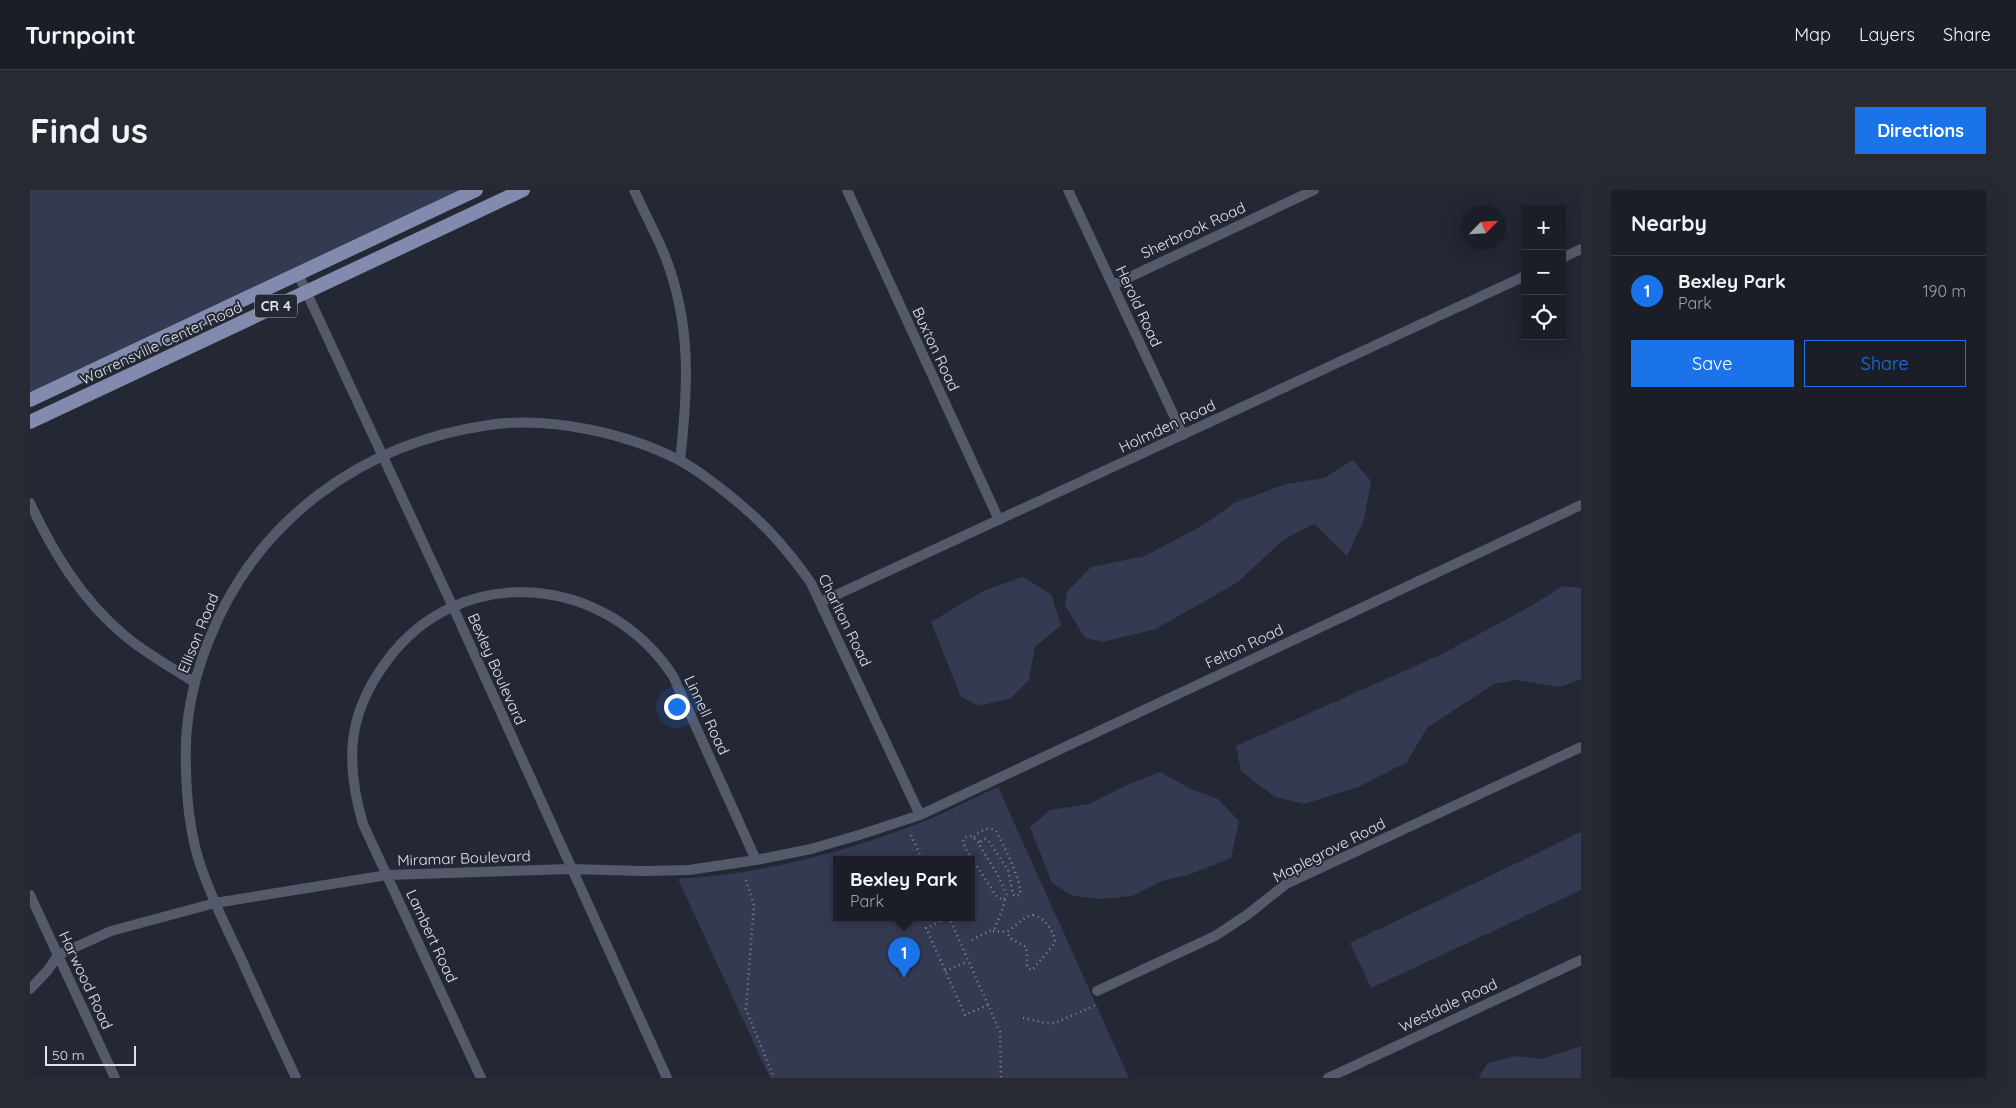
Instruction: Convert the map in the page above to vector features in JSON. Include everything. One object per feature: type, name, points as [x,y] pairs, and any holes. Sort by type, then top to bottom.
[{"type":"main road","name":"Warrensville Center Road","points":[[30,400],[476,190]]},
{"type":"main road","name":"Warrensville Center Road","points":[[30,422],[523,190]]},
{"type":"street","points":[[634,190],[665,257],[676,290],[682,319],[687,382],[680,461]]},
{"type":"street","name":"Buxton Road","points":[[847,190],[998,520]]},
{"type":"street","name":"Herold Road","points":[[1068,190],[1182,435]]},
{"type":"street","name":"Sherbrook Road","points":[[1112,285],[1314,190]]},
{"type":"street","points":[[1566,256],[1581,249]]},
{"type":"street","name":"Bexley Boulevard","points":[[298,274],[667,1078]]},
{"type":"street","name":"Holmden Road","points":[[821,602],[1521,278]]},
{"type":"street","name":"Charlton Road","points":[[382,458],[438,436],[462,430],[492,424],[540,424],[566,426],[609,435],[646,446],[680,461],[699,472],[736,500],[765,526],[795,560],[821,602],[920,815]]},
{"type":"street","name":"Ellison Road","points":[[296,1078],[216,903],[198,858],[187,796],[186,738],[194,682],[216,622],[228,596],[250,562],[302,506],[336,482],[382,458]]},
{"type":"street","points":[[30,503],[48,540],[68,573],[91,602],[124,636],[194,682]]},
{"type":"street","name":"Felton Road","points":[[920,815],[1581,506]]},
{"type":"street","name":"Linnell Road","points":[[452,607],[497,594],[536,593],[566,597],[591,606],[611,615],[630,628],[660,657],[673,676],[756,860]]},
{"type":"street","name":"Lambert Road","points":[[452,607],[414,631],[389,658],[367,693],[354,732],[352,762],[357,803],[363,824],[480,1078]]},
{"type":"street","name":"Maplegrove Road","points":[[1097,991],[1215,936],[1247,915],[1286,884],[1581,747]]},
{"type":"street","name":"Miramar Boulevard","points":[[30,989],[48,970],[58,955],[111,931],[216,903],[387,875],[570,869],[643,872],[689,870],[756,860],[840,841],[920,815]]},
{"type":"street","name":"Harwood Road","points":[[30,895],[115,1078]]},
{"type":"street","name":"Westdale Road","points":[[1328,1078],[1581,960]]},
{"type":"path","points":[[974,838],[977,834],[992,828],[996,831],[1022,890],[1020,895],[1015,896],[1013,894],[1008,870],[988,840],[984,839],[980,844]]},
{"type":"path","points":[[911,835],[921,856]]},
{"type":"path","points":[[971,856],[963,844],[963,838],[969,835],[980,844],[1007,895],[998,924],[992,931],[972,940]]},
{"type":"path","points":[[975,863],[997,897],[1005,899]]},
{"type":"path","points":[[746,880],[754,905],[746,1009],[774,1078]]},
{"type":"path","points":[[992,931],[1007,932],[1026,917],[1035,915],[1047,924],[1055,940],[1054,944],[1031,970],[1027,967],[1028,954],[1026,947],[1010,938],[1007,932]]},
{"type":"path","points":[[941,921],[926,928],[965,1015],[988,1005]]},
{"type":"path","points":[[951,921],[1000,1032],[1001,1078]]},
{"type":"path","points":[[945,971],[968,961]]},
{"type":"path","points":[[1023,1018],[1055,1023],[1096,1006]]},
{"type":"shaded area","points":[[30,190],[476,190],[30,400]]},
{"type":"shaded area","points":[[1353,460],[1371,481],[1364,520],[1347,556],[1314,524],[1283,540],[1238,582],[1156,629],[1103,642],[1085,638],[1065,605],[1067,592],[1091,567],[1145,556],[1205,524],[1234,503],[1286,484],[1324,478]]},
{"type":"shaded area","points":[[1022,577],[1051,594],[1061,625],[1035,647],[1029,680],[1011,698],[979,706],[961,697],[931,622],[983,591]]},
{"type":"shaded area","points":[[1563,586],[1581,588],[1581,679],[1560,687],[1516,680],[1494,684],[1427,728],[1407,762],[1358,787],[1304,804],[1275,797],[1241,771],[1236,746],[1440,655],[1531,606]]},
{"type":"shaded area","points":[[1160,772],[1189,788],[1218,799],[1239,821],[1231,858],[1188,875],[1162,881],[1132,896],[1101,899],[1073,896],[1052,883],[1030,827],[1050,810],[1089,804],[1129,784]]},
{"type":"shaded area","points":[[998,787],[1129,1078],[770,1078],[678,879],[736,873],[793,862],[849,847],[940,815]]},
{"type":"shaded area","points":[[1581,832],[1581,890],[1371,988],[1350,943]]},
{"type":"shaded area","points":[[1581,1046],[1581,1078],[1478,1078],[1488,1063],[1517,1056],[1541,1059]]},
{"type":"place","name":"Bexley Park","points":[[904,978]]}]
